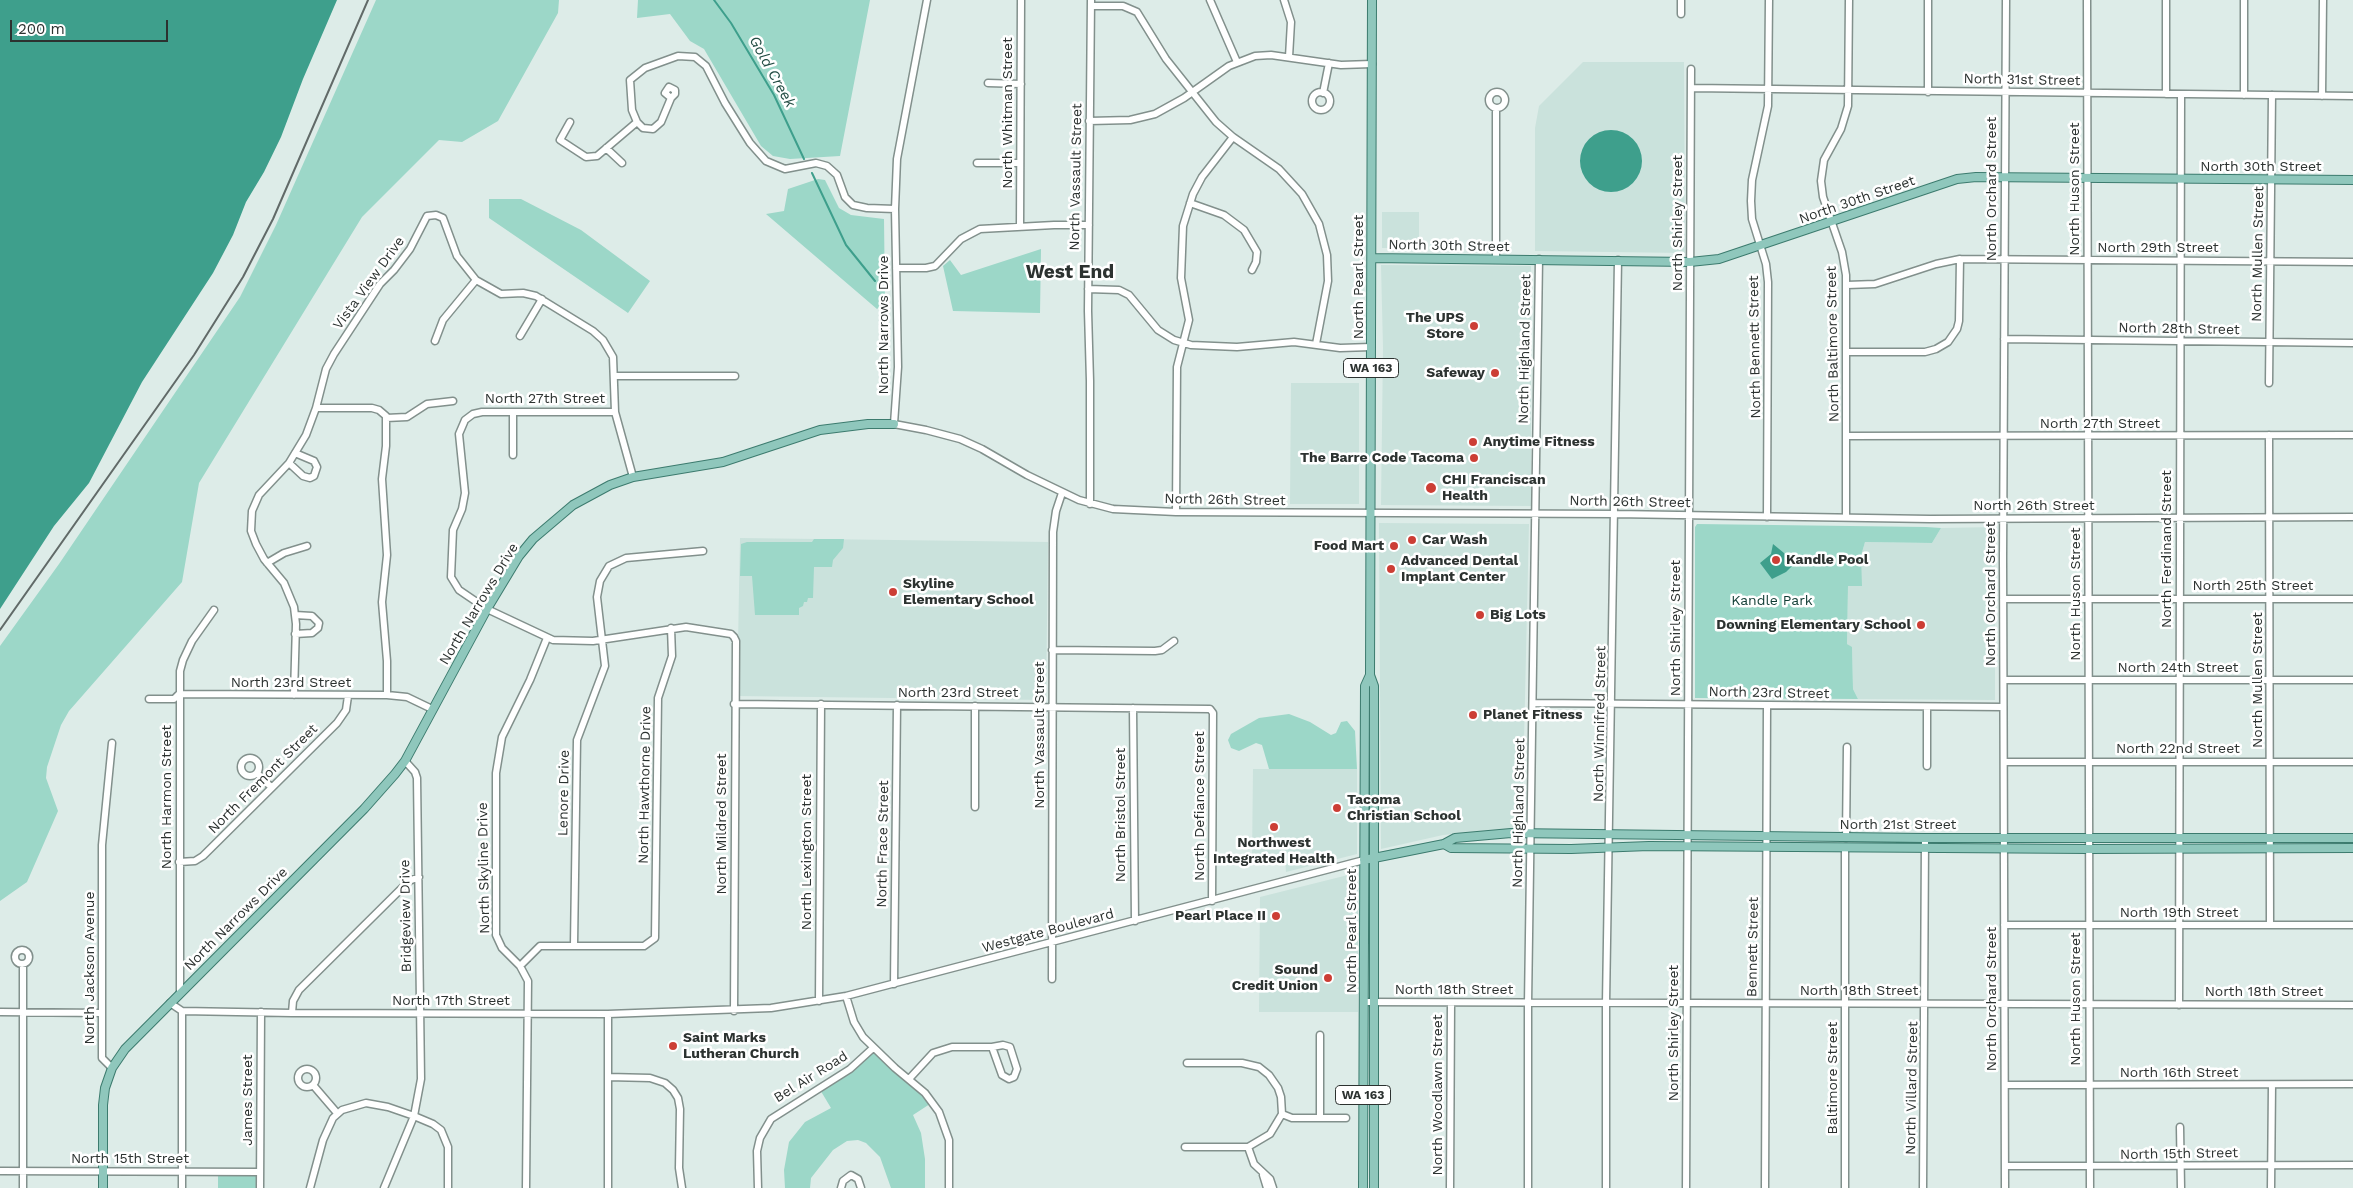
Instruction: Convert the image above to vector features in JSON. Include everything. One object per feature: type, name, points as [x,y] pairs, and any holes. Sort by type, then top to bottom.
[{"type":"main road","name":"North Pearl Street","points":[[1372,0],[1370,675],[1374,686],[1374,1188]]},
{"type":"main road","name":"North 30th Street","points":[[1372,258],[1496,258],[1690,262],[1725,258],[1957,179],[2005,177],[2353,180]]},
{"type":"main road","name":"North Narrows Drive","points":[[112,1068],[125,1049],[364,809],[404,761],[487,609],[519,556],[547,526],[588,496],[610,485],[633,478],[723,462],[820,430],[868,424],[894,424]]},
{"type":"main road","name":"North Pearl Street","points":[[1363,1188],[1365,686],[1370,675]]},
{"type":"main road","name":"North 21st Street","points":[[1364,860],[1444,844],[1455,838],[1530,833],[1846,838],[2353,838]]},
{"type":"main road","name":"North 21st Street","points":[[1444,844],[1451,848],[1687,846],[2004,849],[2353,848]]},
{"type":"main road","points":[[103,1188],[103,1105],[105,1088],[112,1068]]},
{"type":"street","name":"North Narrows Drive","points":[[894,424],[898,378],[896,209],[899,142],[926,0]]},
{"type":"street","name":"North Whitman Street","points":[[1020,227],[1022,0]]},
{"type":"street","points":[[1210,0],[1237,62]]},
{"type":"street","points":[[1284,0],[1291,27],[1290,57]]},
{"type":"street","points":[[1681,0],[1681,14]]},
{"type":"street","name":"North Bennett Street","points":[[1767,517],[1768,282],[1766,264],[1751,212],[1751,190],[1766,115],[1768,90],[1768,0]]},
{"type":"street","name":"North Baltimore Street","points":[[1846,518],[1847,285],[1844,259],[1823,197],[1822,175],[1824,160],[1846,117],[1849,0]]},
{"type":"street","points":[[1928,0],[1928,92]]},
{"type":"street","name":"North Orchard Street","points":[[2005,1188],[2003,436],[2006,0]]},
{"type":"street","name":"North Huson Street","points":[[2087,0],[2088,1004],[2090,1188]]},
{"type":"street","points":[[2166,0],[2166,94]]},
{"type":"street","points":[[2244,0],[2244,95]]},
{"type":"street","points":[[2322,96],[2323,0]]},
{"type":"street","points":[[1091,3],[1123,6],[1137,12],[1163,55],[1216,122],[1233,137],[1288,177],[1302,194],[1317,219],[1326,248],[1328,281],[1316,344]]},
{"type":"street","name":"North Vassault Street","points":[[1090,504],[1088,289],[1091,3]]},
{"type":"street","points":[[1089,121],[1138,119],[1161,111],[1237,62],[1255,56],[1271,55],[1329,63],[1372,64]]},
{"type":"street","points":[[671,98],[669,108],[656,127],[643,128],[636,122],[630,80],[633,75],[645,68],[678,56],[691,56],[706,66],[725,103],[750,142],[770,164],[785,169],[816,163],[827,166],[837,175],[845,197],[853,205],[867,208],[896,209]]},
{"type":"street","points":[[1323,93],[1329,63]]},
{"type":"street","name":"North Shirley Street","points":[[1686,1188],[1691,69]]},
{"type":"street","points":[[988,83],[1021,84]]},
{"type":"street","name":"North 31st Street","points":[[1691,88],[2353,96]]},
{"type":"street","name":"North Ferdinand Street","points":[[2180,1005],[2179,260],[2181,94]]},
{"type":"street","name":"North Mullen Street","points":[[2269,382],[2272,95]]},
{"type":"street","points":[[1496,109],[1496,258]]},
{"type":"street","points":[[570,122],[560,140],[586,157],[597,156],[636,122]]},
{"type":"street","points":[[1176,512],[1177,367],[1184,343],[1189,313],[1181,278],[1183,226],[1190,203],[1207,168],[1233,137]]},
{"type":"street","points":[[606,148],[622,163]]},
{"type":"street","points":[[977,163],[1020,163]]},
{"type":"street","points":[[1190,203],[1224,215],[1244,230],[1257,252],[1256,262],[1252,270]]},
{"type":"street","name":"Vista View Drive","points":[[294,695],[295,616],[288,589],[268,563],[256,544],[251,531],[251,515],[259,495],[289,463],[306,436],[316,408],[326,369],[334,354],[380,284],[410,249],[424,220],[434,214],[444,220],[457,256],[476,280]]},
{"type":"street","points":[[896,268],[926,268],[935,266],[961,239],[974,231],[988,228],[1089,225]]},
{"type":"street","points":[[1847,352],[1925,352],[1936,350],[1948,342],[1958,329],[1960,259]]},
{"type":"street","name":"North 29th Street","points":[[1847,285],[1875,284],[1960,259],[2353,262]]},
{"type":"street","name":"North Highland Street","points":[[1528,1188],[1530,833],[1537,514],[1539,260]]},
{"type":"street","name":"North Winnifred Street","points":[[1606,1188],[1606,1003],[1616,514],[1618,260]]},
{"type":"street","points":[[435,341],[443,320],[476,280],[496,293],[532,294],[598,334],[613,357],[615,412],[633,478]]},
{"type":"street","points":[[1088,289],[1119,290],[1129,294],[1158,330],[1184,343],[1214,347],[1287,342],[1340,348],[1371,347]]},
{"type":"street","points":[[520,336],[542,299]]},
{"type":"street","name":"North 28th Street","points":[[2004,339],[2353,343]]},
{"type":"street","points":[[614,376],[735,376]]},
{"type":"street","points":[[316,408],[372,408],[385,415],[407,417],[427,404],[452,401]]},
{"type":"street","name":"North 27th Street","points":[[487,609],[459,590],[453,582],[451,572],[452,530],[462,509],[465,493],[459,434],[465,420],[476,412],[615,412]]},
{"type":"street","points":[[513,412],[513,455]]},
{"type":"street","points":[[385,415],[386,446],[382,479],[387,555],[382,613],[387,661],[387,695]]},
{"type":"street","name":"North 26th Street","points":[[894,424],[926,430],[960,440],[982,449],[1062,493],[1090,504],[1129,510],[1846,518],[2353,517]]},
{"type":"street","name":"North 27th Street","points":[[1846,436],[2353,435]]},
{"type":"street","name":"North Mullen Street","points":[[2269,436],[2270,925]]},
{"type":"street","points":[[289,463],[303,476],[310,478],[314,476],[316,467],[314,461],[295,454]]},
{"type":"street","name":"North Vassault Street","points":[[1052,979],[1053,532],[1056,511],[1062,493]]},
{"type":"street","points":[[268,563],[284,553],[307,546]]},
{"type":"street","name":"Lenore Drive","points":[[574,945],[577,740],[605,666],[604,639],[597,592],[603,573],[609,566],[626,558],[703,551]]},
{"type":"street","name":"North 25th Street","points":[[2003,599],[2353,598]]},
{"type":"street","points":[[487,609],[547,638],[564,642],[593,641],[671,628]]},
{"type":"street","name":"North Harmon Street","points":[[180,993],[179,694],[183,660],[192,641],[214,610]]},
{"type":"street","points":[[295,616],[312,616],[317,618],[319,626],[312,633],[295,634]]},
{"type":"street","name":"North Mildred Street","points":[[671,628],[686,627],[731,634],[736,641],[734,704],[734,1011]]},
{"type":"street","name":"North Hawthorne Drive","points":[[574,945],[644,946],[651,942],[656,933],[658,698],[672,656],[671,628]]},
{"type":"street","name":"North Skyline Drive","points":[[526,1188],[528,981],[520,966],[505,953],[496,935],[496,773],[502,737],[547,638]]},
{"type":"street","points":[[1052,650],[1155,651],[1162,650],[1174,641]]},
{"type":"street","name":"North 24th Street","points":[[2004,680],[2353,680]]},
{"type":"street","name":"North 23rd Street","points":[[149,699],[174,699],[179,694],[387,695],[407,697],[432,709]]},
{"type":"street","name":"North Fremont Street","points":[[179,862],[195,861],[203,856],[344,715],[348,696]]},
{"type":"street","name":"North 23rd Street","points":[[734,704],[1052,706],[1205,708],[1212,710]]},
{"type":"street","name":"North Lexington Street","points":[[819,1001],[821,704]]},
{"type":"street","name":"North 23rd Street","points":[[1533,704],[2004,707]]},
{"type":"street","name":"North Frace Street","points":[[894,984],[897,705]]},
{"type":"street","name":"Bennett Street","points":[[1765,1188],[1767,705]]},
{"type":"street","points":[[974,808],[975,706]]},
{"type":"street","points":[[1927,707],[1927,766]]},
{"type":"street","name":"North Bristol Street","points":[[1133,708],[1134,921]]},
{"type":"street","name":"North Defiance Street","points":[[1212,710],[1212,902]]},
{"type":"street","name":"North Jackson Avenue","points":[[112,743],[102,845],[102,1058],[112,1068]]},
{"type":"street","points":[[1846,747],[1846,838]]},
{"type":"street","name":"Bridgeview Drive","points":[[384,1188],[414,1116],[420,1088],[417,778],[404,761]]},
{"type":"street","name":"North 22nd Street","points":[[2004,762],[2353,762]]},
{"type":"street","points":[[257,773],[271,787]]},
{"type":"street","name":"North Villard Street","points":[[1923,1188],[1925,838]]},
{"type":"street","name":"Baltimore Street","points":[[1845,848],[1845,1188]]},
{"type":"street","name":"Westgate Boulevard","points":[[734,1011],[846,996],[1212,902],[1364,860]]},
{"type":"street","points":[[292,1013],[293,1001],[299,990],[409,881],[418,876]]},
{"type":"street","name":"North 19th Street","points":[[2004,925],[2353,925]]},
{"type":"street","points":[[520,966],[540,946],[574,945]]},
{"type":"street","points":[[22,964],[23,1188]]},
{"type":"street","points":[[846,996],[854,1022],[873,1048],[933,1102],[948,1134],[949,1188]]},
{"type":"street","name":"North 18th Street","points":[[1364,1002],[2353,1005]]},
{"type":"street","points":[[170,1003],[182,1011],[182,1188]]},
{"type":"street","name":"North Woodlawn Street","points":[[1450,1003],[1450,1188]]},
{"type":"street","name":"North 17th Street","points":[[182,1011],[608,1014],[734,1011]]},
{"type":"street","points":[[0,1012],[102,1013]]},
{"type":"street","name":"James Street","points":[[260,1188],[261,1012]]},
{"type":"street","points":[[608,1014],[608,1188]]},
{"type":"street","points":[[1320,1035],[1320,1118]]},
{"type":"street","points":[[909,1079],[930,1056],[942,1048],[1003,1045],[1010,1047],[1017,1069],[1014,1076],[1009,1079],[1002,1075],[992,1047]]},
{"type":"street","name":"Bel Air Road","points":[[758,1188],[757,1151],[760,1138],[771,1120],[850,1069],[873,1048]]},
{"type":"street","points":[[1185,1147],[1248,1147],[1266,1138],[1274,1130],[1282,1114],[1280,1092],[1262,1068],[1249,1064],[1187,1063]]},
{"type":"street","points":[[608,1077],[650,1078],[665,1083],[673,1090],[678,1098],[680,1109],[679,1168],[682,1188]]},
{"type":"street","name":"North 16th Street","points":[[2005,1085],[2089,1086],[2180,1081],[2272,1085],[2353,1084]]},
{"type":"street","points":[[313,1085],[338,1113]]},
{"type":"street","points":[[2271,1188],[2272,1085]]},
{"type":"street","points":[[310,1188],[322,1140],[338,1113],[349,1107],[366,1104],[388,1107],[436,1126],[446,1138],[448,1188]]},
{"type":"street","points":[[1282,1114],[1292,1118],[1346,1118]]},
{"type":"street","points":[[2180,1127],[2181,1188]]},
{"type":"street","points":[[1248,1147],[1254,1164],[1263,1175],[1270,1179],[1273,1188]]},
{"type":"street","name":"North 15th Street","points":[[2005,1166],[2090,1168],[2353,1165]]},
{"type":"street","name":"North 15th Street","points":[[0,1172],[260,1172]]},
{"type":"street","points":[[841,1188],[843,1181],[851,1175],[858,1179],[861,1188]]},
{"type":"street","points":[[1263,1175],[1267,1188]]},
{"type":"street","points":[[1370,1188],[1374,1178]]},
{"type":"shaded area","points":[[0,0],[337,0],[303,79],[281,137],[264,172],[246,202],[233,235],[213,273],[142,382],[89,483],[54,526],[0,609]]},
{"type":"shaded area","points":[[1583,62],[1684,62],[1685,253],[1535,251],[1535,128],[1539,106]]},
{"type":"shaded area","points":[[1605,130],[1617,130],[1633,139],[1640,149],[1642,161],[1640,173],[1633,183],[1617,192],[1605,192],[1594,187],[1585,178],[1580,167],[1580,155],[1585,144],[1594,135]]},
{"type":"shaded area","points":[[1382,212],[1419,212],[1419,248],[1382,248]]},
{"type":"shaded area","points":[[1381,265],[1531,266],[1531,506],[1381,505],[1383,348]]},
{"type":"shaded area","points":[[1291,383],[1359,383],[1359,504],[1290,504]]},
{"type":"shaded area","points":[[1379,523],[1529,524],[1522,828],[1443,835],[1381,849]]},
{"type":"shaded area","name":"Downing Elementary School","points":[[1995,527],[1995,700],[1858,699],[1853,689],[1852,648],[1847,644],[1848,586],[1861,586],[1861,556],[1865,542],[1932,543],[1941,528]]},
{"type":"shaded area","name":"Skyline Elementary School","points":[[740,538],[1048,542],[1046,700],[737,696]]},
{"type":"shaded area","name":"Kandle Pool","points":[[1773,544],[1784,553],[1792,566],[1786,572],[1772,579],[1760,563],[1771,554]]},
{"type":"shaded area","points":[[1253,769],[1357,769],[1357,854],[1286,872],[1285,859],[1252,859]]},
{"type":"shaded area","points":[[1356,873],[1358,876],[1358,1012],[1259,1012],[1260,897]]},
{"type":"green space","points":[[376,0],[559,0],[558,13],[498,121],[462,142],[439,140],[362,217],[199,483],[182,582],[69,711],[61,725],[47,767],[46,778],[58,811],[27,882],[0,901],[0,646],[59,564],[240,297],[276,225]]},
{"type":"green space","points":[[638,0],[870,0],[840,156],[790,159],[773,156],[761,146],[704,49],[690,41],[670,14],[637,18]]},
{"type":"green space","points":[[818,179],[825,180],[839,208],[851,215],[884,219],[885,303],[877,309],[766,214],[784,211],[788,189]]},
{"type":"green space","points":[[489,199],[521,199],[581,230],[650,281],[628,313],[489,218]]},
{"type":"green space","points":[[1041,249],[1040,313],[953,311],[943,266],[950,260],[961,275]]},
{"type":"green space","name":"Kandle Park","points":[[1697,524],[1941,528],[1932,543],[1865,542],[1861,556],[1862,586],[1848,586],[1847,644],[1852,647],[1853,689],[1858,699],[1695,698],[1695,527]]},
{"type":"green space","points":[[814,539],[844,539],[843,548],[833,560],[832,567],[814,567],[813,598],[808,598],[807,602],[804,602],[803,606],[799,608],[799,615],[755,615],[752,576],[740,576],[741,544],[747,542],[812,542]]},
{"type":"green space","points":[[1289,714],[1310,722],[1331,735],[1336,733],[1341,722],[1347,721],[1355,731],[1357,769],[1269,769],[1262,745],[1256,743],[1239,751],[1231,748],[1228,740],[1231,734],[1259,718]]},
{"type":"green space","points":[[873,1048],[933,1102],[913,1115],[921,1133],[925,1159],[925,1188],[891,1188],[880,1157],[866,1143],[858,1140],[847,1141],[833,1150],[811,1178],[810,1188],[785,1188],[784,1170],[789,1142],[805,1122],[831,1108],[819,1088],[850,1069]]},
{"type":"green space","points":[[218,1175],[256,1176],[256,1188],[218,1188]]},
{"type":"waterway","name":"Gold Creek","points":[[714,0],[731,23],[774,95],[804,159]]},
{"type":"waterway","name":"Gold Creek","points":[[812,173],[846,245],[875,281]]},
{"type":"railway","points":[[0,630],[194,355],[243,277],[273,219],[368,0]]},
{"type":"place","name":"The UPS Store","points":[[1474,326]]},
{"type":"place","name":"Safeway","points":[[1495,373]]},
{"type":"place","name":"Anytime Fitness","points":[[1473,442]]},
{"type":"place","name":"The Barre Code Tacoma","points":[[1474,458]]},
{"type":"place","name":"CHI Franciscan Health","points":[[1431,488]]},
{"type":"place","name":"Car Wash","points":[[1412,540]]},
{"type":"place","name":"Food Mart","points":[[1394,546]]},
{"type":"place","name":"Kandle Pool","points":[[1776,560]]},
{"type":"place","name":"Advanced Dental Implant Center","points":[[1391,569]]},
{"type":"place","name":"Skyline Elementary School","points":[[893,592]]},
{"type":"place","name":"Big Lots","points":[[1480,615]]},
{"type":"place","name":"Downing Elementary School","points":[[1921,625]]},
{"type":"place","name":"Planet Fitness","points":[[1473,715]]},
{"type":"place","name":"Tacoma Christian School","points":[[1337,808]]},
{"type":"place","name":"Northwest Integrated Health","points":[[1274,827]]},
{"type":"place","name":"Pearl Place II","points":[[1276,916]]},
{"type":"place","name":"Sound Credit Union","points":[[1328,978]]},
{"type":"place","name":"Saint Marks Lutheran Church","points":[[673,1046]]},
{"type":"district","name":"West End","points":[[1070,272]]}]
